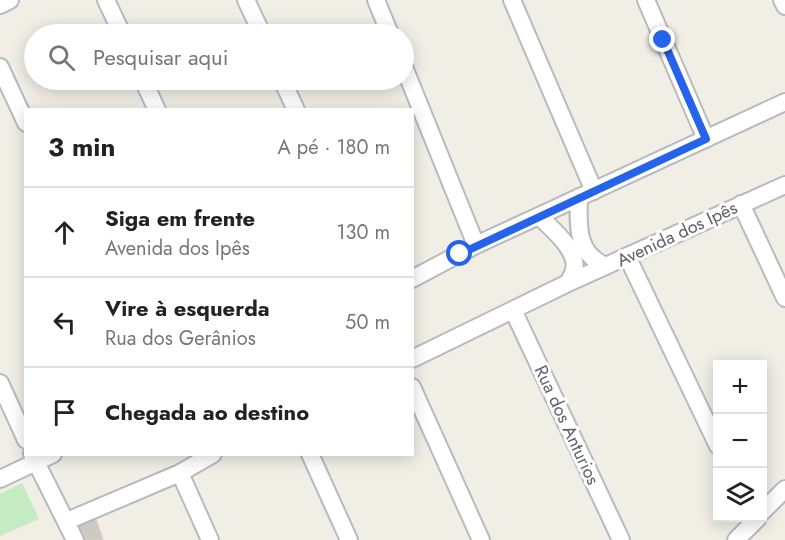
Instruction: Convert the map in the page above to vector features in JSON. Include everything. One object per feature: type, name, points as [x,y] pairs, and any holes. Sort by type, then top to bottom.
[{"type":"street","points":[[0,5],[10,0]]},
{"type":"street","points":[[106,0],[117,24]]},
{"type":"street","points":[[246,0],[257,24]]},
{"type":"street","points":[[376,0],[386,24]]},
{"type":"street","points":[[512,0],[586,194],[578,228],[585,249],[595,261],[606,266]]},
{"type":"street","points":[[646,0],[706,139]]},
{"type":"street","points":[[783,0],[785,6]]},
{"type":"street","points":[[0,67],[24,119]]},
{"type":"street","points":[[148,90],[156,108]]},
{"type":"street","points":[[287,90],[295,108]]},
{"type":"street","points":[[413,90],[476,245]]},
{"type":"street","points":[[414,278],[476,245],[785,102]]},
{"type":"street","name":"Avenida dos Ipês","points":[[414,358],[568,283],[785,185]]},
{"type":"street","points":[[741,204],[785,298]]},
{"type":"street","points":[[538,216],[560,237],[571,252],[575,268],[568,283]]},
{"type":"street","points":[[627,256],[713,438]]},
{"type":"street","name":"Rua dos Anturios","points":[[513,310],[621,540]]},
{"type":"street","points":[[0,383],[24,436]]},
{"type":"street","points":[[414,391],[481,540]]},
{"type":"street","points":[[67,521],[180,473],[210,456]]},
{"type":"street","points":[[311,456],[350,540]]},
{"type":"street","points":[[0,479],[34,459],[75,540]]},
{"type":"street","points":[[180,473],[210,540]]},
{"type":"street","points":[[767,506],[785,489]]},
{"type":"street","points":[[736,540],[752,522]]},
{"type":"green space","points":[[22,483],[39,519],[0,536],[0,494]]},
{"type":"building","points":[[94,514],[103,540],[86,540],[77,522]]},
{"type":"route","points":[[460,254],[706,139],[663,40]]}]
